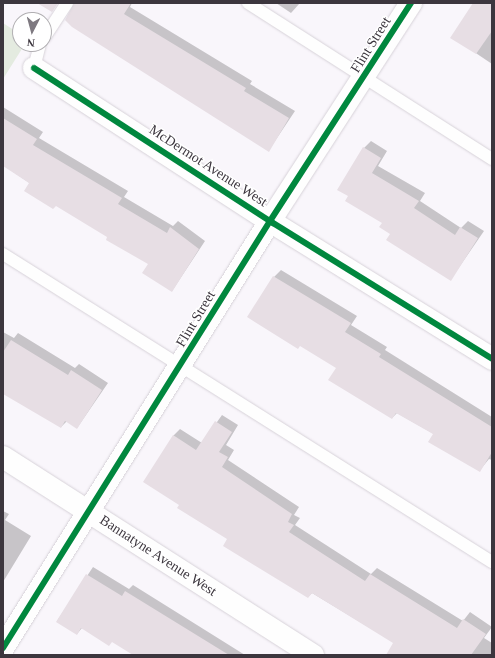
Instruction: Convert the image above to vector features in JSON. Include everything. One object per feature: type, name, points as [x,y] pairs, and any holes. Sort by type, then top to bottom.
[{"type":"street","name":"Flint Street","points":[[3,648],[182,365],[270,221],[364,78],[411,3]]},
{"type":"street","name":"McDermot Avenue West","points":[[34,68],[270,221],[492,359]]},
{"type":"street","name":"Bannatyne Avenue West","points":[[3,457],[313,655]]},
{"type":"lane","points":[[52,26],[67,3]]},
{"type":"lane","points":[[248,3],[492,159]]},
{"type":"lane","points":[[34,68],[38,52]]},
{"type":"lane","points":[[3,254],[182,365],[492,562]]},
{"type":"shaded area","points":[[3,23],[12,29],[12,52],[20,52],[3,79]]},
{"type":"building","points":[[37,3],[58,3],[52,12]]},
{"type":"building","points":[[74,3],[131,3],[124,14],[246,88],[244,91],[289,118],[269,152],[72,27],[65,20]]},
{"type":"building","points":[[473,3],[492,3],[492,31],[476,54],[450,38]]},
{"type":"building","points":[[3,118],[37,139],[33,145],[122,198],[118,204],[167,233],[170,227],[199,249],[172,292],[142,273],[148,264],[106,240],[107,237],[56,206],[53,209],[24,191],[29,183],[3,166]]},
{"type":"building","points":[[363,147],[381,158],[372,173],[419,201],[414,208],[455,235],[460,227],[478,238],[451,281],[386,240],[390,234],[379,227],[382,223],[345,201],[348,196],[337,190]]},
{"type":"building","points":[[273,276],[351,323],[345,332],[381,354],[379,357],[492,427],[492,452],[480,472],[428,442],[433,434],[396,413],[392,419],[328,380],[336,368],[300,346],[298,349],[247,317]]},
{"type":"building","points":[[11,340],[68,375],[71,370],[102,390],[77,429],[65,421],[61,428],[3,394],[3,352]]},
{"type":"building","points":[[215,421],[232,432],[219,452],[228,457],[222,467],[292,514],[288,522],[294,525],[289,532],[365,581],[370,574],[457,628],[463,619],[486,634],[471,655],[386,655],[393,643],[312,593],[308,598],[223,546],[227,539],[177,508],[179,505],[143,482],[173,435],[196,450]]},
{"type":"building","points":[[86,574],[122,596],[125,591],[229,655],[133,655],[112,642],[109,646],[81,628],[77,635],[56,622]]},
{"type":"cycle path","points":[[3,648],[270,221],[411,3]]},
{"type":"cycle path","points":[[34,68],[273,223],[492,359]]}]
